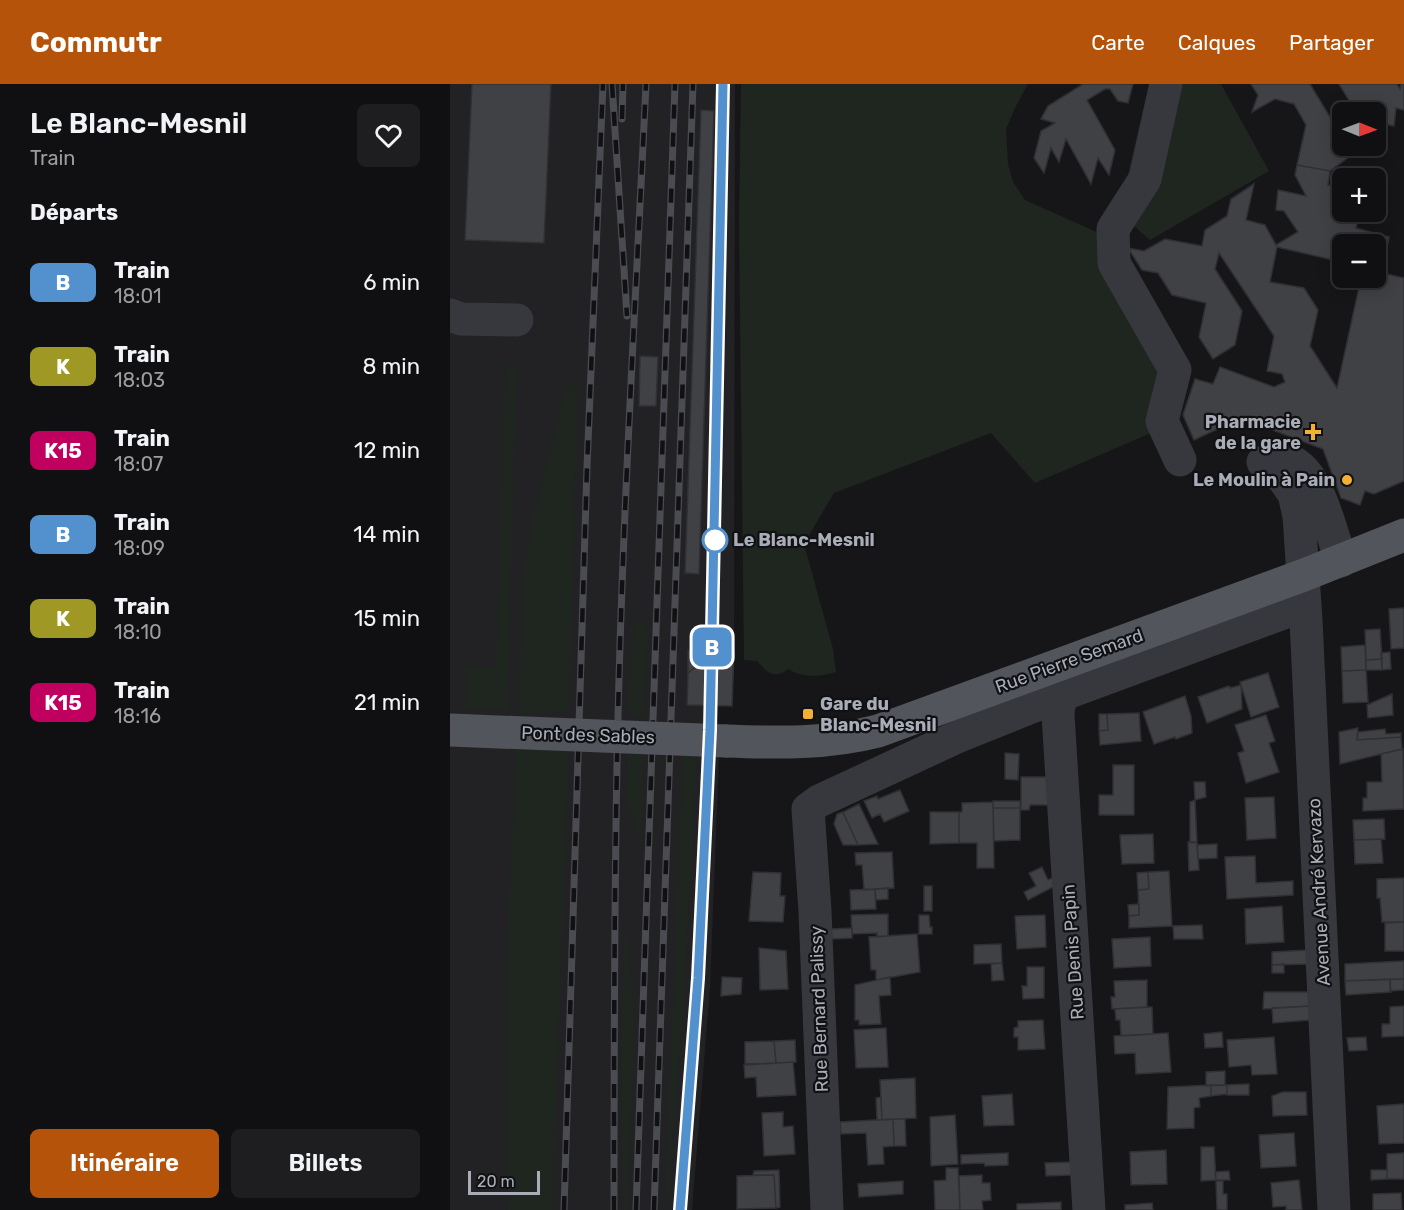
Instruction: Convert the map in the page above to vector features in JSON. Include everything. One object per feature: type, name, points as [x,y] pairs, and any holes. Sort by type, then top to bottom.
[{"type":"main road","name":"Rue Pierre Semard","points":[[726,741],[819,742],[852,738],[1305,590],[1341,561],[1404,536]]},
{"type":"main road","name":"Pont des Sables","points":[[450,730],[726,741]]},
{"type":"street","points":[[1166,84],[1145,179],[1113,229],[1114,263],[1175,370],[1162,421],[1180,460]]},
{"type":"street","points":[[450,315],[461,319],[517,320]]},
{"type":"street","name":"Avenue André Kervazo","points":[[1334,1210],[1305,590],[1299,516],[1294,494],[1278,472],[1253,465],[1278,457],[1290,459],[1299,465],[1317,489],[1341,561]]},
{"type":"street","name":"Rue Pierre Semard","points":[[808,809],[819,801],[957,737],[1064,694],[1305,590]]},
{"type":"street","name":"Rue Denis Papin","points":[[1064,694],[1059,704],[1058,715],[1089,1210]]},
{"type":"street","name":"Rue Bernard Palissy","points":[[808,809],[815,911],[826,1210]]},
{"type":"shaded area","points":[[450,84],[735,84],[732,706],[704,706],[703,730],[719,756],[710,988],[692,1210],[450,1210]]},
{"type":"shaded area","points":[[741,84],[1028,84],[1006,129],[1008,164],[1013,182],[1025,200],[1101,234],[1163,356],[1151,433],[1035,483],[991,433],[834,493],[804,544],[833,649],[836,672],[824,675],[806,675],[788,669],[775,674],[767,671],[757,661],[744,660],[739,222]]},
{"type":"shaded area","points":[[1149,84],[1221,84],[1269,171],[1150,240],[1119,213]]},
{"type":"shaded area","points":[[506,362],[517,363],[507,711],[465,707],[466,668],[496,667]]},
{"type":"shaded area","points":[[578,379],[569,712],[519,714],[523,583],[533,516],[566,389]]},
{"type":"shaded area","points":[[635,616],[648,630],[644,715],[627,714]]},
{"type":"shaded area","points":[[628,745],[643,748],[642,849],[627,800]]},
{"type":"shaded area","points":[[516,748],[569,749],[552,1210],[508,1210],[505,1037]]},
{"type":"shaded area","points":[[683,752],[697,752],[684,999],[667,1210],[665,1210]]},
{"type":"shaded area","points":[[624,918],[633,995],[634,1044],[627,1210],[624,1210],[621,1086]]},
{"type":"building","points":[[472,84],[551,84],[544,243],[465,240]]},
{"type":"building","points":[[1083,84],[1133,84],[1128,103],[1118,101],[1110,89],[1105,89],[1087,100],[1115,150],[1109,175],[1098,158],[1091,184],[1066,139],[1059,162],[1051,148],[1044,173],[1034,158],[1041,131],[1055,123],[1041,119],[1048,106]]},
{"type":"building","points":[[1251,84],[1310,84],[1332,120],[1332,156],[1350,156],[1330,171],[1297,165],[1306,125],[1294,104],[1275,99],[1252,112],[1258,95]]},
{"type":"building","points":[[1339,84],[1397,84],[1400,89],[1401,84],[1404,84],[1404,110],[1396,108],[1394,126],[1386,124],[1386,102],[1350,102]]},
{"type":"building","points":[[701,110],[714,111],[699,574],[685,573]]},
{"type":"building","points":[[1297,165],[1330,171],[1328,185],[1332,186],[1332,222],[1358,222],[1356,228],[1378,234],[1332,234],[1332,260],[1277,247],[1270,282],[1304,288],[1318,310],[1310,346],[1337,388],[1359,288],[1386,288],[1386,274],[1404,278],[1404,481],[1374,494],[1365,491],[1360,505],[1341,498],[1323,449],[1241,418],[1194,440],[1183,415],[1195,379],[1213,384],[1220,367],[1274,387],[1285,382],[1282,374],[1267,371],[1274,336],[1219,253],[1215,269],[1242,311],[1235,345],[1213,359],[1199,337],[1206,303],[1172,295],[1158,273],[1142,270],[1128,248],[1144,251],[1165,239],[1202,246],[1205,230],[1227,216],[1231,199],[1254,184],[1246,220],[1265,225],[1276,245],[1298,232],[1284,211],[1276,210],[1278,190],[1306,196],[1295,175]]},
{"type":"building","points":[[1386,236],[1389,237],[1386,252]]},
{"type":"building","points":[[640,356],[658,357],[656,406],[639,406]]},
{"type":"building","points":[[1404,608],[1404,648],[1391,649],[1389,609]]},
{"type":"building","points":[[1380,629],[1382,659],[1366,660],[1365,630]]},
{"type":"building","points":[[1365,645],[1366,670],[1342,671],[1341,647]]},
{"type":"building","points":[[688,650],[704,651],[703,660],[688,673]]},
{"type":"building","points":[[704,651],[734,652],[732,706],[687,705],[688,673],[703,660]]},
{"type":"building","points":[[1390,652],[1391,669],[1382,670],[1381,653]]},
{"type":"building","points":[[1382,659],[1382,670],[1366,670],[1366,660]]},
{"type":"building","points":[[1366,670],[1368,702],[1343,703],[1342,671]]},
{"type":"building","points":[[1268,673],[1279,707],[1251,717],[1240,682]]},
{"type":"building","points":[[1241,685],[1242,709],[1207,723],[1198,697],[1229,686],[1230,688]]},
{"type":"building","points":[[1392,694],[1393,715],[1368,718],[1367,705]]},
{"type":"building","points":[[1185,696],[1191,716],[1192,733],[1154,744],[1143,712]]},
{"type":"building","points":[[1139,713],[1141,741],[1100,745],[1099,731],[1108,730],[1107,714]]},
{"type":"building","points":[[1099,714],[1107,714],[1108,730],[1099,731]]},
{"type":"building","points":[[1266,715],[1275,741],[1269,743],[1279,772],[1246,783],[1238,753],[1244,751],[1235,725]]},
{"type":"building","points":[[1358,728],[1357,740],[1401,737],[1402,749],[1340,764],[1339,732]]},
{"type":"building","points":[[1385,729],[1386,734],[1401,733],[1401,737],[1357,740],[1358,732]]},
{"type":"building","points":[[1403,749],[1404,809],[1363,811],[1363,798],[1367,798],[1367,782],[1382,782],[1381,754]]},
{"type":"building","points":[[1005,753],[1019,754],[1018,780],[1005,779]]},
{"type":"building","points":[[1113,765],[1134,765],[1134,815],[1099,815],[1099,795],[1113,795]]},
{"type":"building","points":[[1021,777],[1051,777],[1052,805],[1030,805],[1029,810],[1021,810]]},
{"type":"building","points":[[1194,782],[1205,782],[1206,797],[1195,800]]},
{"type":"building","points":[[900,790],[909,811],[884,822],[880,814],[872,818],[864,801],[877,796],[878,799]]},
{"type":"building","points":[[1274,797],[1276,838],[1247,840],[1245,798]]},
{"type":"building","points":[[1195,800],[1197,842],[1190,843],[1190,802]]},
{"type":"building","points":[[993,801],[1020,801],[1020,808],[993,808]]},
{"type":"building","points":[[993,802],[994,868],[977,868],[977,843],[959,843],[959,812],[962,812],[962,803]]},
{"type":"building","points":[[859,804],[878,844],[858,845],[843,812]]},
{"type":"building","points":[[993,808],[1020,808],[1020,840],[994,841]]},
{"type":"building","points":[[843,812],[858,845],[843,845],[834,824],[837,814]]},
{"type":"building","points":[[930,812],[959,812],[959,843],[930,844]]},
{"type":"building","points":[[1384,819],[1385,839],[1354,840],[1353,820]]},
{"type":"building","points":[[1153,834],[1154,863],[1122,864],[1120,835]]},
{"type":"building","points":[[1381,839],[1383,863],[1355,864],[1354,840]]},
{"type":"building","points":[[1188,842],[1197,842],[1199,870],[1189,871]]},
{"type":"building","points":[[1217,844],[1217,858],[1198,859],[1197,845]]},
{"type":"building","points":[[892,852],[894,888],[864,890],[862,865],[856,865],[855,853]]},
{"type":"building","points":[[1255,856],[1256,883],[1293,881],[1293,895],[1227,899],[1225,857]]},
{"type":"building","points":[[1042,867],[1048,880],[1054,877],[1057,885],[1028,900],[1024,892],[1036,886],[1029,873]]},
{"type":"building","points":[[1169,871],[1172,926],[1129,928],[1129,916],[1139,915],[1138,890],[1149,889],[1148,872]]},
{"type":"building","points":[[753,872],[781,873],[780,896],[785,896],[783,922],[749,921]]},
{"type":"building","points":[[1148,872],[1149,889],[1138,890],[1137,873]]},
{"type":"building","points":[[1404,878],[1404,922],[1382,922],[1380,898],[1377,898],[1377,879]]},
{"type":"building","points":[[924,886],[932,886],[932,911],[924,911]]},
{"type":"building","points":[[888,888],[888,899],[876,900],[875,889]]},
{"type":"building","points":[[875,889],[876,909],[851,910],[850,890]]},
{"type":"building","points":[[1139,904],[1139,915],[1129,916],[1128,905]]},
{"type":"building","points":[[1282,906],[1284,942],[1246,944],[1245,909]]},
{"type":"building","points":[[888,914],[888,936],[877,937],[877,933],[852,934],[851,915]]},
{"type":"building","points":[[919,915],[929,915],[932,934],[919,934]]},
{"type":"building","points":[[1045,915],[1046,947],[1017,949],[1015,916]]},
{"type":"building","points":[[1404,922],[1404,951],[1385,951],[1385,923]]},
{"type":"building","points":[[1202,925],[1203,939],[1174,939],[1173,926]]},
{"type":"building","points":[[852,928],[852,938],[832,939],[831,929]]},
{"type":"building","points":[[917,934],[920,972],[876,980],[876,970],[871,970],[869,937]]},
{"type":"building","points":[[1150,937],[1151,966],[1114,968],[1112,939]]},
{"type":"building","points":[[1001,944],[1002,963],[974,964],[974,945]]},
{"type":"building","points":[[759,948],[786,951],[788,989],[760,990]]},
{"type":"building","points":[[1307,950],[1308,964],[1272,965],[1272,952]]},
{"type":"building","points":[[1404,961],[1404,979],[1345,981],[1345,964]]},
{"type":"building","points":[[1002,963],[1004,980],[992,981],[991,964]]},
{"type":"building","points":[[1284,964],[1284,973],[1272,973],[1272,965]]},
{"type":"building","points":[[1027,967],[1044,967],[1044,998],[1023,999],[1022,986],[1027,986]]},
{"type":"building","points":[[722,977],[742,978],[741,994],[721,996]]},
{"type":"building","points":[[890,977],[891,995],[879,996],[881,1024],[859,1025],[859,1020],[855,1020],[855,985]]},
{"type":"building","points":[[1390,979],[1404,979],[1404,990],[1390,991]]},
{"type":"building","points":[[1390,979],[1391,992],[1346,995],[1345,981]]},
{"type":"building","points":[[1147,980],[1147,1007],[1112,1009],[1111,997],[1115,997],[1114,981]]},
{"type":"building","points":[[1264,992],[1309,992],[1310,1006],[1263,1009]]},
{"type":"building","points":[[1310,1006],[1310,1020],[1273,1023],[1272,1008]]},
{"type":"building","points":[[1404,1006],[1404,1036],[1382,1037],[1382,1024],[1390,1024],[1390,1007]]},
{"type":"building","points":[[1152,1007],[1153,1034],[1121,1036],[1120,1020],[1116,1020],[1115,1009]]},
{"type":"building","points":[[1043,1020],[1045,1049],[1018,1050],[1018,1037],[1014,1037],[1014,1028],[1018,1027],[1018,1021]]},
{"type":"building","points":[[886,1028],[888,1067],[856,1068],[854,1030]]},
{"type":"building","points":[[1222,1032],[1223,1047],[1205,1048],[1204,1034]]},
{"type":"building","points":[[1168,1033],[1171,1072],[1136,1074],[1135,1053],[1115,1054],[1114,1036]]},
{"type":"building","points":[[1274,1037],[1277,1074],[1252,1075],[1251,1065],[1229,1067],[1227,1040]]},
{"type":"building","points":[[1366,1037],[1367,1050],[1349,1051],[1347,1038]]},
{"type":"building","points":[[795,1040],[796,1062],[776,1063],[774,1041]]},
{"type":"building","points":[[774,1041],[776,1063],[745,1064],[745,1042]]},
{"type":"building","points":[[793,1062],[796,1095],[757,1097],[756,1077],[745,1078],[744,1065]]},
{"type":"building","points":[[1225,1071],[1225,1085],[1206,1086],[1206,1072]]},
{"type":"building","points":[[915,1078],[916,1118],[882,1120],[880,1080]]},
{"type":"building","points":[[1249,1084],[1249,1095],[1227,1095],[1227,1085]]},
{"type":"building","points":[[1211,1085],[1227,1085],[1227,1094],[1211,1096]]},
{"type":"building","points":[[1211,1085],[1211,1096],[1199,1098],[1200,1107],[1194,1108],[1194,1128],[1167,1129],[1168,1087]]},
{"type":"building","points":[[1283,1092],[1306,1092],[1307,1115],[1273,1116],[1272,1096]]},
{"type":"building","points":[[1012,1094],[1014,1125],[984,1126],[982,1096]]},
{"type":"building","points":[[881,1097],[882,1120],[877,1120],[876,1098]]},
{"type":"building","points":[[1404,1104],[1404,1143],[1379,1144],[1377,1106]]},
{"type":"building","points":[[783,1112],[783,1127],[793,1126],[795,1154],[764,1156],[762,1113]]},
{"type":"building","points":[[955,1115],[958,1164],[931,1166],[930,1117]]},
{"type":"building","points":[[893,1119],[894,1146],[883,1147],[884,1164],[868,1165],[866,1133],[841,1134],[840,1122]]},
{"type":"building","points":[[893,1119],[905,1119],[906,1146],[894,1146]]},
{"type":"building","points":[[1294,1133],[1296,1166],[1261,1168],[1259,1135]]},
{"type":"building","points":[[1201,1147],[1214,1147],[1216,1180],[1201,1181]]},
{"type":"building","points":[[1166,1150],[1167,1184],[1131,1185],[1130,1152]]},
{"type":"building","points":[[1008,1153],[1008,1165],[961,1164],[961,1155]]},
{"type":"building","points":[[1404,1153],[1404,1179],[1387,1179],[1387,1154]]},
{"type":"building","points":[[1071,1162],[1071,1175],[1046,1176],[1045,1163]]},
{"type":"building","points":[[946,1168],[958,1168],[960,1210],[935,1210],[934,1181],[946,1180]]},
{"type":"building","points":[[779,1170],[780,1207],[776,1208],[774,1175],[753,1175],[754,1171]]},
{"type":"building","points":[[1371,1170],[1387,1170],[1387,1179],[1371,1180]]},
{"type":"building","points":[[1229,1171],[1230,1180],[1216,1180],[1215,1172]]},
{"type":"building","points":[[774,1175],[776,1208],[737,1209],[737,1176]]},
{"type":"building","points":[[982,1175],[982,1183],[990,1183],[991,1200],[982,1201],[983,1210],[960,1210],[959,1176]]},
{"type":"building","points":[[1299,1180],[1302,1210],[1286,1210],[1286,1206],[1273,1207],[1271,1183]]},
{"type":"building","points":[[903,1181],[903,1194],[859,1197],[858,1184]]},
{"type":"building","points":[[1216,1181],[1223,1181],[1223,1194],[1227,1194],[1227,1210],[1217,1210]]},
{"type":"building","points":[[1401,1193],[1402,1210],[1373,1210],[1373,1194]]},
{"type":"building","points":[[1061,1202],[1061,1210],[1017,1210],[1017,1204]]},
{"type":"building","points":[[1152,1203],[1153,1210],[1125,1210],[1125,1205]]},
{"type":"railway","points":[[564,1210],[587,467],[603,84]]},
{"type":"railway","points":[[612,84],[627,316]]},
{"type":"railway","points":[[622,119],[623,84]]},
{"type":"railway","points":[[614,1210],[615,902],[620,638],[646,84]]},
{"type":"railway","points":[[636,1210],[675,84]]},
{"type":"railway","points":[[654,1210],[693,84]]},
{"type":"railway","points":[[712,640],[723,84]]},
{"type":"railway","points":[[680,1210],[698,978],[710,730]]},
{"type":"train","name":"B","points":[[680,1210],[698,978],[710,730],[723,84]]},
{"type":"place","name":"Pharmacie de la gare","points":[[1313,432]]},
{"type":"place","name":"Le Moulin à Pain","points":[[1347,480]]},
{"type":"place","name":"Le Blanc-Mesnil","points":[[715,540]]},
{"type":"place","name":"Gare du Blanc-Mesnil","points":[[808,714]]}]
